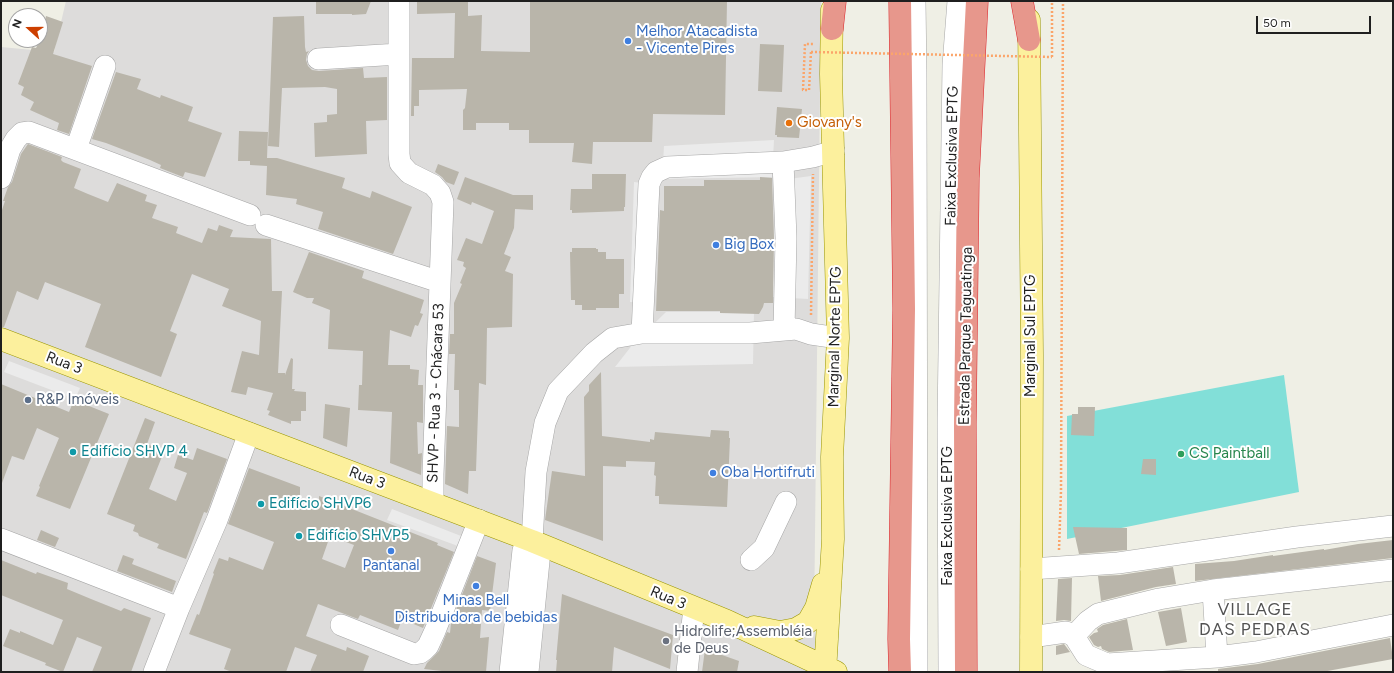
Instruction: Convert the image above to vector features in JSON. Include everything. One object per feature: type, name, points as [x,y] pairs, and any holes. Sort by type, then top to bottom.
[{"type":"highway","points":[[832,29],[835,1]]},
{"type":"highway","points":[[900,1],[908,642],[900,672]]},
{"type":"highway","name":"Estrada Parque Taguatinga","points":[[966,672],[957,640],[965,424],[968,178],[977,1]]},
{"type":"highway","points":[[1022,1],[1028,40]]},
{"type":"main road","name":"Marginal Norte EPTG","points":[[829,670],[833,539],[832,457],[838,338],[831,74],[832,1]]},
{"type":"main road","name":"Marginal Sul EPTG","points":[[1030,1],[1028,40],[1032,355],[1031,672]]},
{"type":"main road","name":"Rua 3","points":[[1,339],[479,520],[731,624]]},
{"type":"main road","points":[[731,624],[780,632],[796,629],[808,622],[816,608],[824,582],[833,539]]},
{"type":"main road","points":[[731,624],[829,670]]},
{"type":"main road","points":[[731,624],[749,637],[788,658],[805,672]]},
{"type":"street","name":"SHVP - Rua 3 - Chácara 53","points":[[399,1],[400,163],[409,173],[433,185],[440,193],[443,202],[432,474],[433,503]]},
{"type":"street","points":[[915,1],[916,76],[908,642],[916,672]]},
{"type":"street","name":"Faixa Exclusiva EPTG","points":[[949,672],[957,640],[948,423],[953,65],[958,1]]},
{"type":"street","points":[[318,59],[399,54]]},
{"type":"street","points":[[76,149],[105,66]]},
{"type":"street","name":"SHVP - Rua 3 - Chácara 53","points":[[1,178],[10,149],[16,139],[22,133],[29,132],[258,220],[440,282]]},
{"type":"street","points":[[642,333],[649,184],[656,172],[667,167],[783,162],[814,158],[834,150]]},
{"type":"street","points":[[783,162],[786,238],[784,330]]},
{"type":"street","points":[[510,672],[523,550],[532,541],[536,472],[545,423],[558,391],[594,353],[613,338],[642,333],[750,333],[796,329],[811,334],[838,338]]},
{"type":"street","points":[[154,672],[179,608],[217,520],[249,433]]},
{"type":"street","points":[[751,560],[764,548],[786,502]]},
{"type":"street","points":[[341,625],[414,654],[420,653],[424,650],[428,646],[435,631],[479,520]]},
{"type":"street","points":[[1031,568],[1118,563],[1289,538],[1393,526]]},
{"type":"street","points":[[1,540],[179,608]]},
{"type":"street","points":[[528,672],[540,551],[532,541]]},
{"type":"street","points":[[1074,636],[1088,621],[1098,614],[1159,599],[1213,590],[1393,570]]},
{"type":"street","points":[[1213,590],[1217,657]]},
{"type":"street","points":[[687,672],[694,608]]},
{"type":"street","points":[[1032,637],[1066,632],[1074,636],[1086,655],[1107,664],[1217,657],[1256,652],[1393,625]]},
{"type":"path","points":[[816,44],[805,44],[803,90],[809,90],[811,52],[1052,57],[1052,1]]},
{"type":"path","points":[[1059,566],[1061,491],[1063,1]]},
{"type":"shaded area","points":[[66,1],[821,1],[814,624],[818,672],[1,672],[1,47],[54,52]]},
{"type":"shaded area","points":[[774,140],[772,177],[662,179],[664,146]]},
{"type":"shaded area","points":[[811,176],[808,299],[773,297],[774,181]]},
{"type":"shaded area","points":[[634,182],[656,185],[654,303],[630,302]]},
{"type":"shaded area","points":[[666,312],[754,312],[753,364],[615,367],[633,344]]},
{"type":"shaded area","points":[[9,361],[80,388],[75,399],[4,372]]},
{"type":"shaded area","name":"CS Paintball","points":[[1284,375],[1299,492],[1067,539],[1067,416]]},
{"type":"shaded area","points":[[392,509],[461,536],[458,546],[387,520]]},
{"type":"building","points":[[316,1],[371,1],[366,14],[352,15],[316,14]]},
{"type":"building","name":"Melhor Atacadista - Vicente Pires","points":[[417,1],[468,1],[468,16],[482,15],[481,51],[530,52],[530,1],[727,1],[725,115],[653,114],[652,142],[593,142],[592,164],[572,162],[574,143],[529,143],[529,130],[509,130],[509,123],[476,123],[476,130],[463,130],[463,110],[465,108],[467,89],[419,90],[419,106],[414,106],[414,116],[411,116],[412,58],[454,58],[455,13],[417,14]]},
{"type":"building","points":[[304,16],[305,47],[306,52],[309,51],[306,60],[308,66],[312,70],[319,71],[363,68],[364,78],[387,77],[387,120],[366,121],[367,154],[315,157],[314,123],[327,122],[327,115],[337,114],[337,89],[325,87],[282,88],[279,147],[268,146],[273,17]]},
{"type":"building","points":[[48,17],[63,22],[53,54],[92,66],[69,134],[57,130],[59,123],[30,110],[34,102],[21,95],[24,87],[18,84],[32,48],[48,48]]},
{"type":"building","points":[[760,44],[784,45],[782,92],[758,91]]},
{"type":"building","points":[[116,72],[141,79],[137,89],[160,98],[161,95],[193,107],[188,121],[222,133],[205,177],[185,172],[183,177],[160,168],[161,165],[150,160],[92,139]]},
{"type":"building","name":"Giovany's","points":[[777,107],[802,109],[799,138],[777,137],[777,135],[775,135]]},
{"type":"building","points":[[239,131],[268,132],[267,158],[277,158],[345,178],[342,188],[370,198],[372,191],[412,207],[393,254],[318,229],[323,212],[296,204],[297,199],[266,195],[267,166],[250,165],[250,161],[238,161]]},
{"type":"building","points":[[28,144],[62,157],[61,160],[63,162],[81,169],[74,188],[88,194],[108,202],[117,183],[147,195],[145,201],[157,205],[152,218],[178,227],[176,233],[202,243],[208,228],[217,231],[219,225],[233,230],[230,237],[271,239],[272,291],[282,291],[278,373],[285,373],[285,375],[291,358],[293,359],[292,389],[295,389],[294,391],[306,392],[306,411],[301,411],[301,421],[291,421],[291,424],[268,415],[270,411],[267,410],[273,393],[248,387],[246,395],[231,392],[242,351],[259,355],[261,321],[222,306],[229,289],[192,274],[170,331],[177,334],[161,377],[85,347],[101,304],[45,282],[38,300],[17,291],[4,327],[1,327],[1,213],[8,187],[12,182],[21,154]]},
{"type":"building","points":[[438,164],[459,172],[454,185],[446,182],[435,172]]},
{"type":"building","points":[[592,174],[626,174],[624,211],[572,213],[572,210],[570,210],[571,189],[592,189]]},
{"type":"building","points":[[465,177],[513,195],[533,195],[533,210],[515,209],[514,228],[504,254],[511,257],[505,271],[513,274],[512,327],[487,328],[486,385],[479,383],[476,471],[469,471],[468,494],[445,484],[447,426],[459,427],[459,390],[454,390],[455,354],[449,354],[450,334],[454,334],[454,303],[462,284],[460,283],[466,268],[463,266],[464,262],[457,260],[466,238],[482,244],[494,211],[472,202],[471,205],[457,199]]},
{"type":"building","name":"Big Box","points":[[760,177],[772,178],[774,238],[773,303],[764,303],[759,314],[720,313],[720,311],[656,311],[660,210],[664,211],[664,186],[704,186],[704,180],[760,180]]},
{"type":"building","points":[[572,248],[596,248],[598,249],[598,252],[606,252],[606,259],[624,259],[624,294],[619,294],[619,308],[596,308],[596,310],[582,310],[582,305],[575,305],[575,300],[571,300],[570,252],[572,252]]},
{"type":"building","points":[[309,252],[364,271],[362,278],[424,300],[420,313],[423,314],[418,326],[415,325],[411,337],[390,330],[388,365],[410,365],[410,369],[419,370],[418,385],[423,385],[423,423],[417,422],[418,454],[422,453],[421,475],[390,463],[392,412],[358,410],[359,385],[362,385],[363,351],[328,349],[330,310],[312,303],[314,298],[307,298],[293,292]]},
{"type":"building","points":[[601,372],[602,436],[650,442],[650,439],[654,440],[655,432],[710,437],[711,430],[729,431],[727,507],[659,504],[659,496],[655,496],[655,462],[626,461],[626,467],[603,466],[603,541],[545,520],[552,471],[585,476],[584,397],[589,391],[589,385]]},
{"type":"building","points":[[1,384],[69,412],[74,400],[109,414],[70,509],[36,496],[59,438],[37,428],[24,460],[12,456],[2,483],[1,482]]},
{"type":"building","points":[[325,404],[350,408],[347,447],[323,438]]},
{"type":"building","points":[[1078,407],[1095,407],[1094,436],[1071,435],[1072,414],[1078,414]]},
{"type":"building","points":[[145,418],[155,422],[147,444],[156,448],[155,451],[163,454],[149,489],[176,501],[187,473],[174,468],[178,455],[193,460],[197,448],[227,459],[207,513],[204,512],[186,559],[157,548],[159,544],[139,536],[138,533],[133,531],[135,525],[107,514]]},
{"type":"building","points":[[1143,459],[1156,459],[1156,475],[1141,474]]},
{"type":"building","points":[[249,468],[300,487],[300,505],[319,506],[319,496],[438,543],[437,545],[454,552],[423,628],[402,619],[398,630],[360,615],[358,619],[318,604],[306,636],[346,651],[347,647],[369,656],[363,672],[310,672],[317,655],[295,647],[286,672],[232,672],[224,669],[231,649],[189,634],[197,614],[199,615],[219,558],[228,561],[229,557],[263,570],[274,542],[228,524]],"holes":[[[330,536],[354,545],[345,568],[322,559]]]},
{"type":"building","points":[[1073,527],[1127,528],[1127,550],[1079,554]]},
{"type":"building","points":[[41,530],[59,538],[55,547],[37,540]]},
{"type":"building","points":[[1393,540],[1393,558],[1195,581],[1195,564],[1234,561]]},
{"type":"building","points":[[123,555],[134,559],[132,564],[176,581],[172,592],[117,571]]},
{"type":"building","points":[[477,556],[496,563],[490,611],[482,610],[480,638],[489,637],[486,672],[451,672],[424,669],[427,663],[439,651],[447,632],[450,633],[451,623]]},
{"type":"building","points":[[1,560],[36,574],[37,572],[68,583],[67,589],[121,611],[124,608],[151,618],[131,672],[92,672],[102,647],[77,637],[63,672],[45,665],[46,663],[3,646],[10,629],[20,633],[20,631],[53,645],[63,620],[1,595]]},
{"type":"building","points":[[1173,567],[1176,584],[1156,587],[1101,601],[1098,576],[1120,575]]},
{"type":"building","points":[[1072,578],[1071,621],[1056,621],[1058,579]]},
{"type":"building","points":[[562,594],[673,635],[670,669],[614,647],[612,672],[556,672]]},
{"type":"building","points":[[1181,608],[1187,642],[1166,646],[1158,612]]},
{"type":"building","points":[[1127,619],[1133,650],[1109,652],[1102,649],[1101,646],[1098,647],[1094,645],[1089,637],[1098,632],[1097,629],[1103,625]]},
{"type":"building","points":[[1390,638],[1393,659],[1322,672],[1218,672],[1218,669],[1258,664]]},
{"type":"building","points":[[1064,644],[1070,652],[1056,655],[1056,646]]},
{"type":"building","points":[[705,649],[739,661],[737,672],[702,672]]},
{"type":"place","name":"Melhor Atacadista - Vicente Pires","points":[[628,41]]},
{"type":"place","name":"Giovany's","points":[[789,123]]},
{"type":"place","name":"Big Box","points":[[716,245]]},
{"type":"place","name":"R&P Imóveis","points":[[28,400]]},
{"type":"place","name":"Edifício SHVP 4","points":[[73,452]]},
{"type":"place","name":"CS Paintball","points":[[1181,454]]},
{"type":"place","name":"Oba Hortifruti","points":[[713,473]]},
{"type":"place","name":"Edifício SHVP6","points":[[261,504]]},
{"type":"place","name":"Edifício SHVP5","points":[[299,536]]},
{"type":"place","name":"Pantanal","points":[[391,551]]},
{"type":"place","name":"Minas Bell Distribuidora de bebidas","points":[[476,586]]},
{"type":"place","name":"Hidrolife;Assembléia de Deus","points":[[666,641]]},
{"type":"district","name":"VILLAGE DAS PEDRAS","points":[[1255,620]]}]
